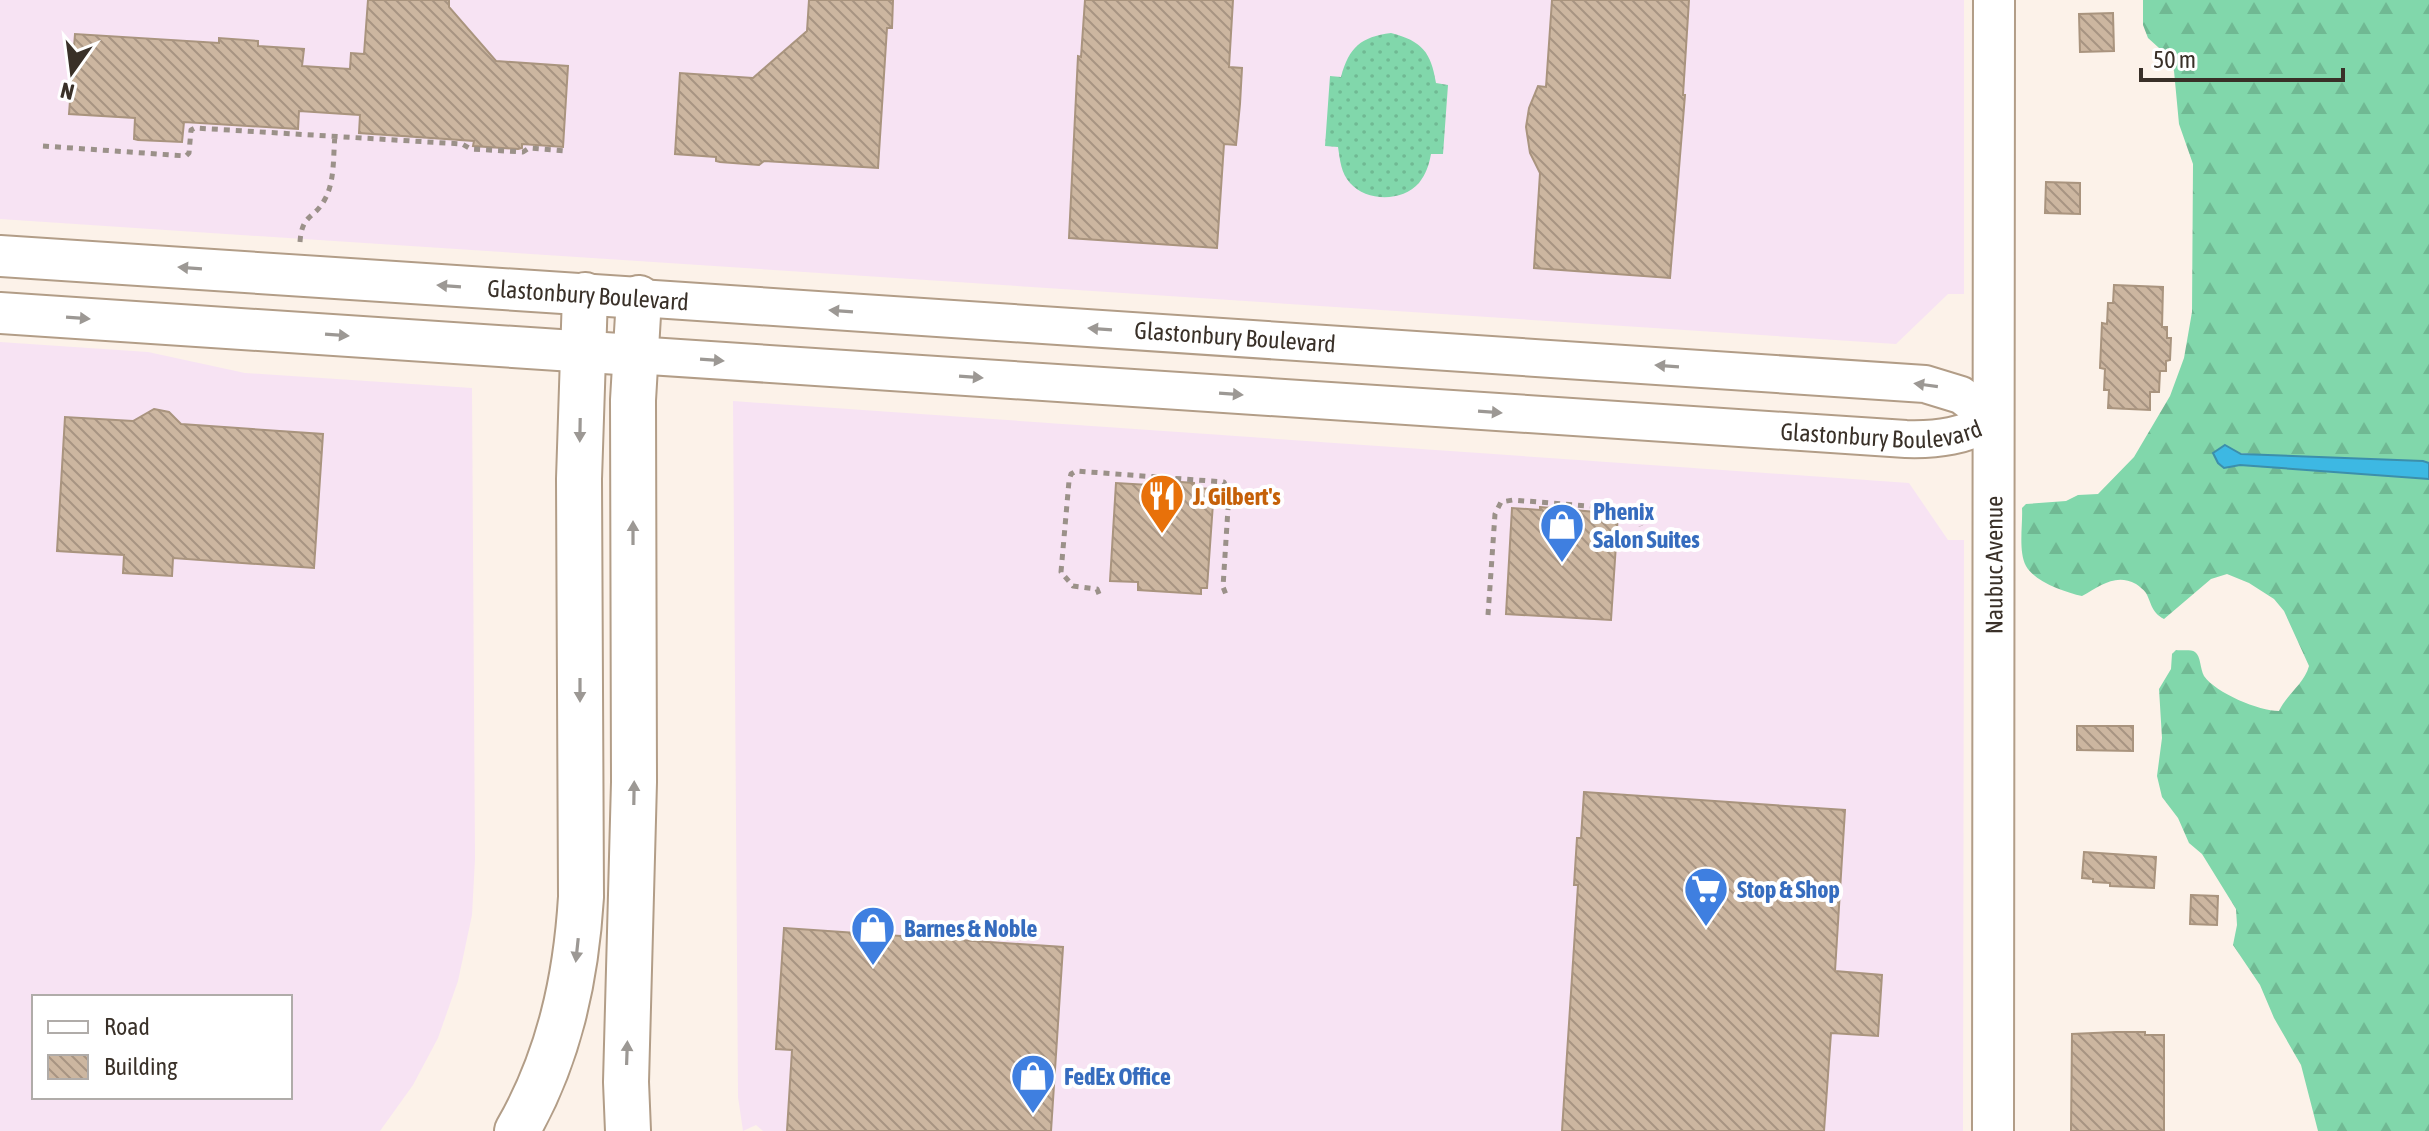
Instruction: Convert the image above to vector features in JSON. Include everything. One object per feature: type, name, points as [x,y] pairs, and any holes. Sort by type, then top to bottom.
[{"type":"highway","points":[[517,1131],[542,1078],[567,1010],[578,934],[581,897],[579,479],[585,295]]},
{"type":"highway","points":[[628,1131],[626,1082],[634,782],[634,355],[639,298]]},
{"type":"main road","name":"Naubuc Avenue","points":[[1993,1131],[1994,0]]},
{"type":"main road","name":"Glastonbury Boulevard","points":[[1,269],[639,298]]},
{"type":"main road","name":"Glastonbury Boulevard","points":[[0,313],[634,355]]},
{"type":"street","name":"Glastonbury Boulevard","points":[[634,355],[1906,439],[1958,436],[1994,420],[1961,395],[1925,384],[639,298]]},
{"type":"street","points":[[1341,402],[1345,345]]},
{"type":"street","points":[[1395,405],[1399,348]]},
{"type":"path","points":[[43,146],[186,156],[191,130],[195,128],[462,144],[471,149],[567,151]]},
{"type":"path","points":[[300,242],[303,223],[318,210],[329,191],[335,135]]},
{"type":"path","points":[[1099,594],[1097,589],[1073,586],[1061,572],[1069,481],[1076,471],[1224,482],[1229,493],[1223,587],[1227,597]]},
{"type":"path","points":[[1488,615],[1495,514],[1501,502],[1513,500],[1626,509],[1635,513],[1641,526]]},
{"type":"shaded area","points":[[0,0],[1964,0],[1964,294],[1948,294],[1896,344],[0,219]]},
{"type":"shaded area","points":[[0,342],[148,352],[245,373],[472,388],[475,859],[472,915],[458,981],[438,1038],[413,1085],[380,1131],[0,1131]]},
{"type":"shaded area","points":[[733,401],[1909,483],[1948,540],[1964,540],[1963,1131],[763,1131],[756,1125],[743,1131],[738,1097]]},
{"type":"green space","points":[[2143,0],[2429,0],[2429,463],[2235,453],[2224,468],[2240,465],[2429,479],[2429,1131],[2318,1131],[2301,1065],[2274,1018],[2260,985],[2233,945],[2236,909],[2202,854],[2189,843],[2178,818],[2162,797],[2157,776],[2162,738],[2159,689],[2171,669],[2172,654],[2176,650],[2195,652],[2204,676],[2218,689],[2250,704],[2279,711],[2309,666],[2284,611],[2274,599],[2227,574],[2211,579],[2164,619],[2154,611],[2146,593],[2136,584],[2115,580],[2082,596],[2043,581],[2030,572],[2024,560],[2021,545],[2022,508],[2026,504],[2066,501],[2078,495],[2098,494],[2134,457],[2170,396],[2184,358],[2192,312],[2193,164],[2179,124],[2174,71],[2169,57],[2148,38],[2143,25]]},
{"type":"green space","points":[[1391,33],[1418,44],[1428,56],[1436,83],[1448,85],[1443,154],[1431,154],[1424,176],[1412,189],[1384,197],[1366,194],[1350,183],[1341,166],[1338,147],[1325,146],[1330,76],[1341,77],[1348,58],[1358,45],[1372,37]]},
{"type":"water","points":[[2225,445],[2241,454],[2423,461],[2429,463],[2429,479],[2240,465],[2224,468],[2213,453]]},
{"type":"building","points":[[368,0],[449,0],[449,7],[496,61],[568,66],[563,147],[522,144],[522,148],[518,149],[473,146],[474,141],[359,133],[360,115],[299,111],[298,129],[184,122],[182,142],[138,140],[134,139],[135,118],[69,114],[75,34],[219,43],[219,38],[258,41],[258,46],[304,49],[302,66],[350,69],[351,53],[364,54]]},
{"type":"building","points":[[809,0],[893,0],[892,28],[887,28],[878,168],[764,161],[759,165],[675,154],[680,73],[753,78],[807,31]]},
{"type":"building","points":[[1085,0],[1233,0],[1229,67],[1242,68],[1240,104],[1236,145],[1224,144],[1217,248],[1069,238],[1078,56],[1081,57]]},
{"type":"building","points":[[1552,0],[1689,0],[1685,95],[1670,278],[1534,268],[1540,173],[1530,153],[1526,127],[1529,108],[1538,86],[1546,87]]},
{"type":"building","points":[[2113,13],[2114,51],[2080,52],[2079,14]]},
{"type":"building","points":[[2046,182],[2080,183],[2080,214],[2045,213]]},
{"type":"building","points":[[2114,285],[2163,287],[2162,327],[2167,327],[2167,338],[2171,338],[2170,360],[2166,361],[2166,371],[2160,371],[2159,392],[2150,392],[2150,410],[2108,408],[2109,390],[2104,390],[2105,369],[2100,368],[2102,323],[2107,324],[2108,303],[2113,303]]},
{"type":"building","points":[[154,409],[169,412],[181,424],[323,434],[314,568],[173,558],[172,576],[123,573],[124,555],[57,551],[65,417],[133,421]]},
{"type":"building","name":"J. Gilbert's","points":[[1167,481],[1194,483],[1194,488],[1214,489],[1207,588],[1201,588],[1201,594],[1138,590],[1138,582],[1110,581],[1116,483],[1167,486]]},
{"type":"building","name":"Phenix Salon Suites","points":[[1540,507],[1618,514],[1611,620],[1506,614],[1512,508],[1540,510]]},
{"type":"building","points":[[2077,726],[2133,726],[2133,751],[2077,750]]},
{"type":"building","name":"Stop & Shop","points":[[1584,792],[1845,810],[1835,971],[1882,975],[1878,1036],[1831,1033],[1824,1131],[1562,1131],[1578,885],[1574,885],[1577,838],[1581,838]]},
{"type":"building","points":[[2084,852],[2156,857],[2154,888],[2110,886],[2110,883],[2082,878]]},
{"type":"building","points":[[2191,895],[2218,896],[2217,925],[2190,924]]},
{"type":"building","points":[[784,928],[1063,947],[1051,1131],[787,1131],[792,1050],[776,1049]]},
{"type":"building","points":[[2116,1032],[2164,1035],[2164,1131],[2071,1131],[2072,1034]]},
{"type":"place","name":"J. Gilbert's","points":[[1162,535]]},
{"type":"place","name":"Phenix Salon Suites","points":[[1562,564]]},
{"type":"place","name":"Stop & Shop","points":[[1706,928]]},
{"type":"place","name":"Barnes & Noble","points":[[873,967]]},
{"type":"place","name":"FedEx Office","points":[[1033,1115]]}]
